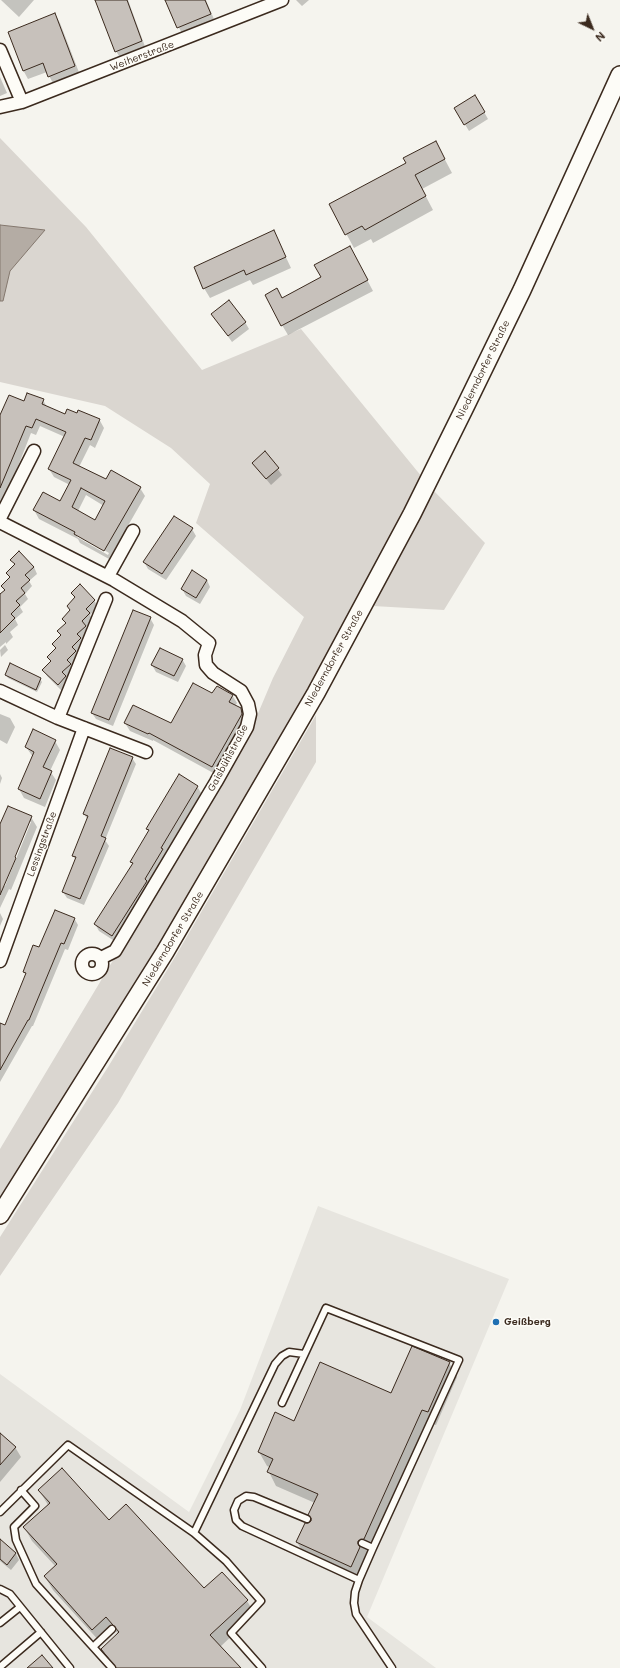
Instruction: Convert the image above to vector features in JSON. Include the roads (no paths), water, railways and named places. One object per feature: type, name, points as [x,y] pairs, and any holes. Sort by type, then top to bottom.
[{"type":"main road","name":"Niederndorfer Straße","points":[[0,1215],[165,952],[316,693],[412,514],[522,290],[620,75]]},
{"type":"street","name":"Weiherstraße","points":[[0,107],[22,102],[265,3],[282,0]]},
{"type":"street","points":[[0,50],[22,102]]},
{"type":"street","points":[[0,518],[34,451]]},
{"type":"street","name":"Gaisbühlstraße","points":[[0,522],[108,576],[182,621],[209,643],[204,655],[206,665],[213,673],[240,691],[248,704],[250,714],[247,727],[216,782],[115,951],[101,958]]},
{"type":"street","points":[[108,576],[133,531]]},
{"type":"street","points":[[58,718],[106,599]]},
{"type":"street","points":[[0,691],[58,718],[146,752]]},
{"type":"street","name":"Lessingstraße","points":[[0,961],[84,728]]},
{"type":"lane","points":[[282,1403],[326,1308],[459,1360],[373,1548],[355,1592],[354,1603],[356,1614],[392,1668]]},
{"type":"lane","points":[[194,1534],[275,1364],[282,1356],[290,1352],[304,1354]]},
{"type":"lane","points":[[0,1512],[68,1445],[194,1534],[226,1561],[261,1601],[231,1633],[262,1668]]},
{"type":"lane","points":[[21,1490],[35,1506],[14,1527],[16,1540],[36,1584],[112,1668]]},
{"type":"lane","points":[[307,1519],[254,1496],[246,1496],[238,1501],[234,1510],[236,1520],[242,1526],[359,1580]]},
{"type":"lane","points":[[362,1543],[373,1548]]},
{"type":"lane","points":[[0,1589],[10,1594],[70,1668]]},
{"type":"lane","points":[[0,1623],[20,1607]]},
{"type":"lane","points":[[93,1647],[112,1629]]},
{"type":"lane","points":[[0,1667],[41,1632]]},
{"type":"place","name":"Geißberg","points":[[496,1322]]}]
